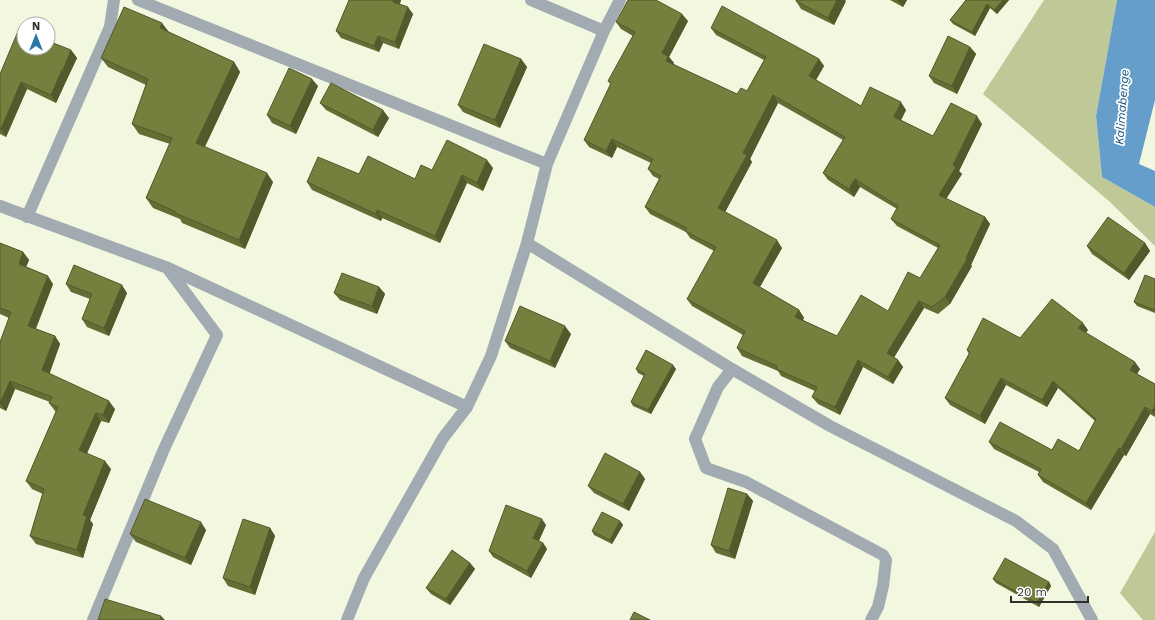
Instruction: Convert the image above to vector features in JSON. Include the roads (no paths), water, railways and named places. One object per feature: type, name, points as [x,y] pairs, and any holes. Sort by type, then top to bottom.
[{"type":"street","points":[[27,216],[110,27],[114,0]]},
{"type":"street","points":[[138,0],[547,164]]},
{"type":"street","points":[[531,0],[604,31]]},
{"type":"street","points":[[347,620],[364,578],[443,438],[467,407],[491,356],[527,243],[547,164],[604,31],[620,0]]},
{"type":"street","points":[[0,206],[168,268],[467,407]]},
{"type":"street","points":[[527,243],[732,369],[830,426],[1016,520],[1053,549],[1092,620]]},
{"type":"street","points":[[93,620],[164,449],[217,335],[168,268]]},
{"type":"street","points":[[732,369],[718,387],[695,439],[706,468],[746,482],[883,555],[886,560],[883,586],[878,607],[871,620]]},
{"type":"water","name":"Kalimabenge","points":[[1117,0],[1155,0],[1155,100],[1139,164],[1155,171],[1155,207],[1102,177],[1096,116]]}]
